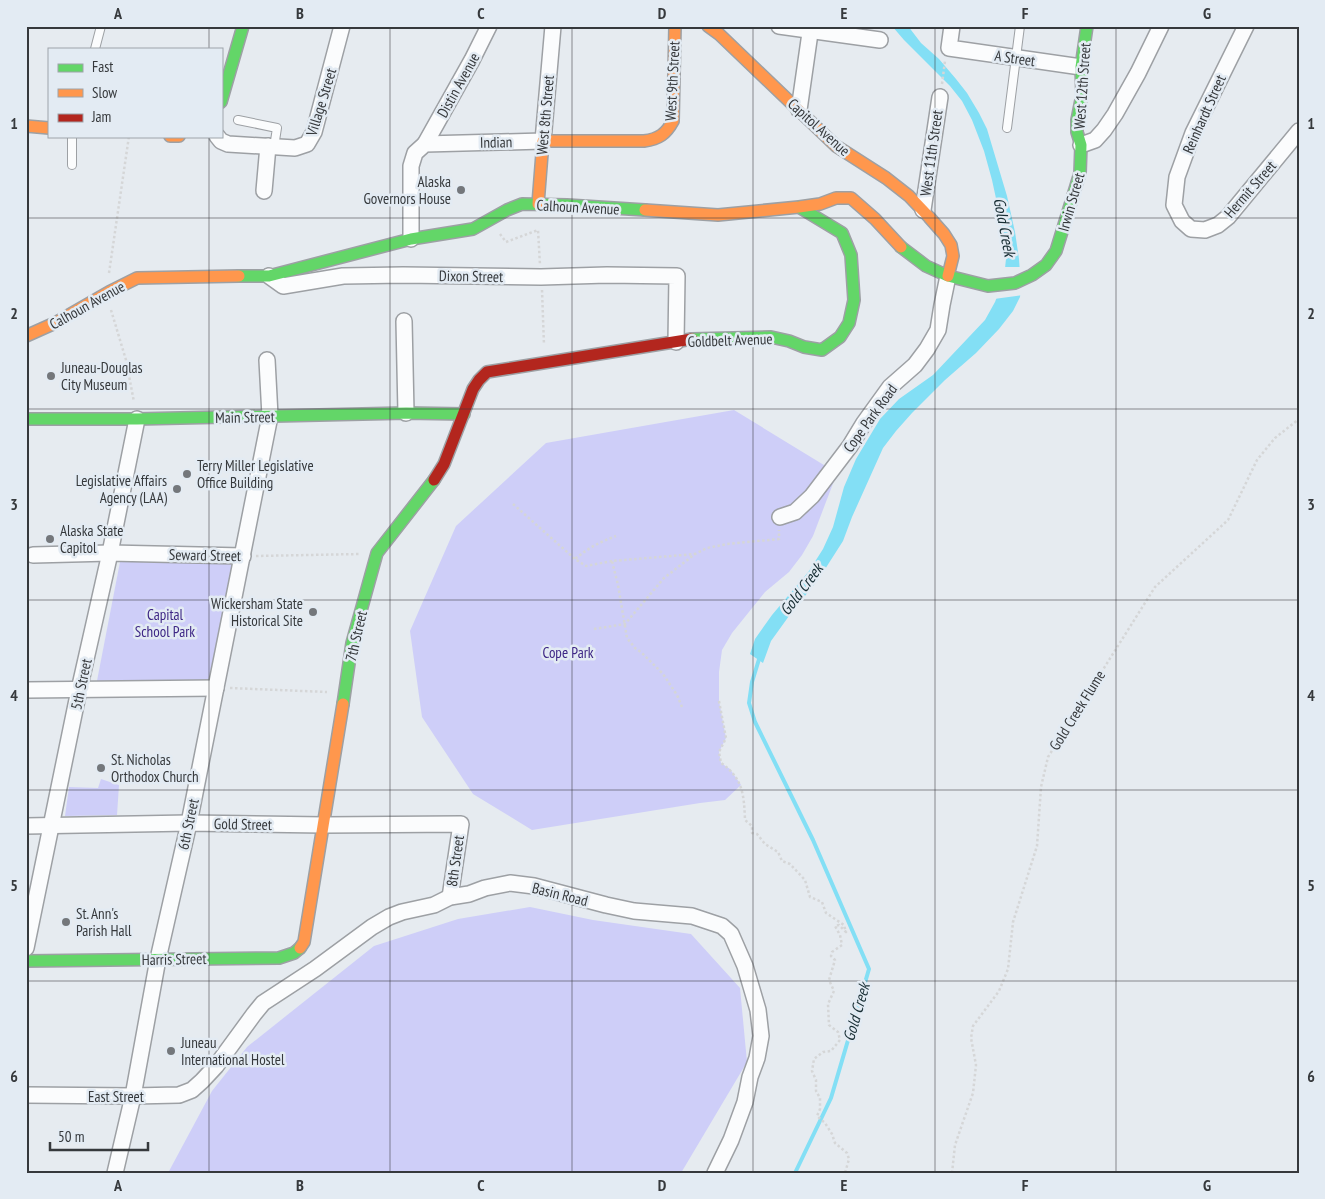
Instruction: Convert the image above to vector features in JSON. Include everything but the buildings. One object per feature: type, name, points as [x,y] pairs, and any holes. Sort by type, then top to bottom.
[{"type":"street","points":[[222,99],[243,26]]},
{"type":"street","name":"Village Street","points":[[218,138],[228,144],[295,148],[307,144],[314,132],[342,26]]},
{"type":"street","name":"Distin Avenue","points":[[425,144],[490,26]]},
{"type":"street","name":"West 8th Street","points":[[538,204],[553,26]]},
{"type":"street","name":"West 9th Street","points":[[666,134],[673,121],[675,26]]},
{"type":"street","points":[[779,26],[880,40]]},
{"type":"street","points":[[947,53],[952,26]]},
{"type":"street","name":"West 12th Street","points":[[1081,145],[1077,132],[1077,120],[1082,95],[1081,67],[1087,26]]},
{"type":"street","points":[[1081,145],[1095,140],[1115,114],[1161,26]]},
{"type":"street","name":"Reinhardt Street","points":[[1174,205],[1177,177],[1193,133],[1246,26]]},
{"type":"street","name":"Capitol Avenue","points":[[719,29],[836,146],[877,171],[911,197],[951,244],[953,254],[948,276]]},
{"type":"street","points":[[799,110],[811,29]]},
{"type":"street","name":"A Street","points":[[947,53],[1016,58],[1081,67]]},
{"type":"street","name":"West 11th Street","points":[[923,210],[941,90]]},
{"type":"street","points":[[26,126],[48,128]]},
{"type":"street","name":"Hermit Street","points":[[1174,205],[1182,221],[1192,229],[1205,230],[1218,225],[1228,217],[1299,131]]},
{"type":"street","name":"Indian","points":[[425,144],[644,141],[655,140],[666,134]]},
{"type":"street","points":[[411,239],[411,166],[416,153],[425,144]]},
{"type":"street","name":"Irwin Street","points":[[1032,275],[1046,265],[1056,251],[1080,173],[1081,145]]},
{"type":"street","points":[[264,191],[271,146]]},
{"type":"street","name":"Calhoun Avenue","points":[[26,336],[52,324],[106,294],[120,284],[137,278],[269,276],[411,239],[473,229],[522,204],[718,216],[820,204],[836,198],[851,198],[870,214],[905,251],[926,266],[948,276],[988,286],[1015,283],[1032,275]]},
{"type":"street","name":"Goldbelt Avenue","points":[[487,372],[545,361],[695,339],[771,337],[789,340],[804,347],[822,350],[840,337],[848,323],[854,300],[851,255],[842,233],[799,207]]},
{"type":"street","name":"Dixon Street","points":[[269,276],[283,286],[343,276],[677,276],[676,342]]},
{"type":"street","name":"Cope Park Road","points":[[780,522],[795,512],[812,496],[850,446],[864,422],[890,387],[915,365],[927,350],[938,330],[948,276]]},
{"type":"street","points":[[404,321],[406,414]]},
{"type":"street","name":"6th Street","points":[[115,1173],[133,1096],[158,960],[189,823],[270,416],[267,360]]},
{"type":"street","name":"7th Street","points":[[306,931],[352,643],[377,553],[431,486],[444,464],[473,388],[487,372]]},
{"type":"street","name":"Main Street","points":[[26,419],[464,414]]},
{"type":"street","name":"5th Street","points":[[26,948],[110,553],[136,419]]},
{"type":"street","name":"Seward Street","points":[[33,555],[110,553],[243,556]]},
{"type":"street","points":[[26,690],[216,688]]},
{"type":"street","name":"Gold Street","points":[[26,826],[189,823],[324,825],[461,824]]},
{"type":"street","name":"8th Street","points":[[450,897],[461,824]]},
{"type":"street","name":"Basin Road","points":[[202,1081],[216,1066],[254,1014],[264,1004],[372,927],[389,917],[434,905],[450,897],[469,894],[486,888],[510,883],[534,886],[634,911],[692,916],[722,926],[731,934],[745,966],[758,1010],[761,1036],[745,1102],[731,1140],[715,1173]]},
{"type":"street","name":"Harris Street","points":[[26,960],[278,958],[294,955],[304,942],[306,931]]},
{"type":"street","name":"East Street","points":[[26,1095],[179,1095],[192,1090],[202,1081]]},
{"type":"lane","points":[[95,48],[101,26]]},
{"type":"lane","points":[[1007,128],[1020,26]]},
{"type":"lane","points":[[238,120],[277,128],[271,146]]},
{"type":"lane","points":[[72,138],[72,165]]},
{"type":"path","points":[[941,90],[947,53]]},
{"type":"path","points":[[490,219],[506,242],[538,230],[545,361]]},
{"type":"path","name":"Gold Creek Flume","points":[[952,1173],[955,1145],[973,1093],[976,1065],[971,1038],[973,1026],[999,991],[1008,969],[1013,922],[1037,846],[1041,786],[1048,757],[1155,587],[1228,520],[1257,460],[1275,438],[1299,420]]},
{"type":"path","points":[[513,504],[575,559],[586,566],[612,561],[695,554]]},
{"type":"path","points":[[594,629],[625,624],[664,578],[695,554],[707,548],[727,544],[779,539],[780,522]]},
{"type":"path","points":[[575,559],[599,542],[616,536]]},
{"type":"path","name":"Seward Street","points":[[243,556],[377,553]]},
{"type":"path","points":[[612,561],[627,638],[663,674],[677,695],[682,707]]},
{"type":"path","points":[[216,688],[344,693]]},
{"type":"path","points":[[719,700],[726,738],[719,752],[721,763],[730,769],[741,785],[745,820],[752,826],[752,833],[757,834],[765,844],[778,852],[782,861],[790,864],[805,880],[810,897],[822,902],[826,912],[844,925],[846,932],[839,925],[835,926],[840,935],[842,945],[832,952],[831,956],[835,960],[829,980],[834,991],[828,1004],[829,1025],[838,1032],[840,1040],[831,1051],[824,1052],[814,1059],[812,1071],[816,1080],[816,1091],[820,1098],[820,1109],[817,1116],[825,1123],[835,1143],[847,1153],[849,1159],[845,1173]]},
{"type":"green space","name":"Cope Park","points":[[734,410],[837,473],[813,536],[802,555],[789,572],[765,592],[732,633],[722,650],[719,672],[719,701],[726,738],[719,752],[721,763],[730,769],[741,785],[725,800],[532,830],[473,794],[422,717],[410,631],[456,526],[546,443]]},
{"type":"green space","name":"Capital School Park","points":[[236,561],[208,681],[96,686],[120,562]]},
{"type":"green space","points":[[101,779],[119,785],[117,815],[65,816],[69,787],[98,788]]},
{"type":"green space","points":[[530,907],[593,920],[691,934],[740,988],[747,1062],[681,1173],[168,1173],[212,1091],[247,1047],[374,946],[458,919]]},
{"type":"water","points":[[892,26],[908,26],[921,43],[939,59],[967,93],[987,129],[1007,196],[1015,232],[1019,259],[1020,297],[1013,311],[999,329],[912,413],[883,448],[843,541],[820,577],[771,641],[763,663],[750,654],[755,639],[772,615],[809,571],[823,549],[833,527],[844,487],[856,459],[880,419],[899,399],[933,375],[985,320],[995,302],[1004,278],[1007,249],[992,180],[984,151],[972,120],[962,101],[950,86]]},
{"type":"pier","points":[[1003,267],[1022,267],[1023,295],[994,299]]},
{"type":"waterway","name":"Gold Creek","points":[[760,656],[752,682],[749,703],[755,722],[813,840],[869,969],[831,1098],[795,1173]]},
{"type":"traffic: fast","points":[[222,99],[243,26]]},
{"type":"traffic: fast","points":[[901,247],[926,266],[948,276],[988,286],[1015,283],[1032,275],[1046,265],[1056,251],[1080,173],[1081,145],[1077,132],[1077,120],[1082,95],[1081,67],[1087,26]]},
{"type":"traffic: fast","points":[[239,276],[269,276],[411,239],[473,229],[522,204],[645,210]]},
{"type":"traffic: fast","points":[[692,339],[771,337],[804,347],[822,350],[840,337],[849,323],[854,300],[851,255],[842,233],[799,207]]},
{"type":"traffic: fast","points":[[26,419],[137,419],[406,413],[464,414]]},
{"type":"traffic: fast","points":[[343,704],[352,643],[377,553],[434,480]]},
{"type":"traffic: fast","points":[[26,961],[279,958],[294,953],[300,948]]},
{"type":"traffic: slow","points":[[538,204],[543,141],[644,141],[654,139],[668,129],[673,121],[675,26]]},
{"type":"traffic: slow","points":[[708,26],[719,34],[836,146],[886,178],[909,196],[944,234],[951,245],[953,256],[948,276]]},
{"type":"traffic: slow","points":[[26,126],[48,128]]},
{"type":"traffic: slow","points":[[645,210],[718,215],[799,207],[820,204],[836,198],[851,198],[875,219],[901,247]]},
{"type":"traffic: slow","points":[[26,336],[55,323],[137,278],[239,276]]},
{"type":"traffic: slow","points":[[300,948],[304,942],[343,704]]},
{"type":"traffic: jam","points":[[434,480],[444,464],[473,389],[487,372],[692,339]]},
{"type":"place","name":"Alaska Governors House","points":[[461,190]]},
{"type":"place","name":"Juneau-Douglas City Museum","points":[[51,376]]},
{"type":"place","name":"Terry Miller Legislative Office Building","points":[[187,474]]},
{"type":"place","name":"Legislative Affairs Agency (LAA)","points":[[177,489]]},
{"type":"place","name":"Alaska State Capitol","points":[[50,539]]},
{"type":"place","name":"Wickersham State Historical Site","points":[[313,612]]},
{"type":"place","name":"St. Nicholas Orthodox Church","points":[[101,768]]},
{"type":"place","name":"St. Ann's Parish Hall","points":[[66,922]]},
{"type":"place","name":"Juneau International Hostel","points":[[171,1051]]}]
